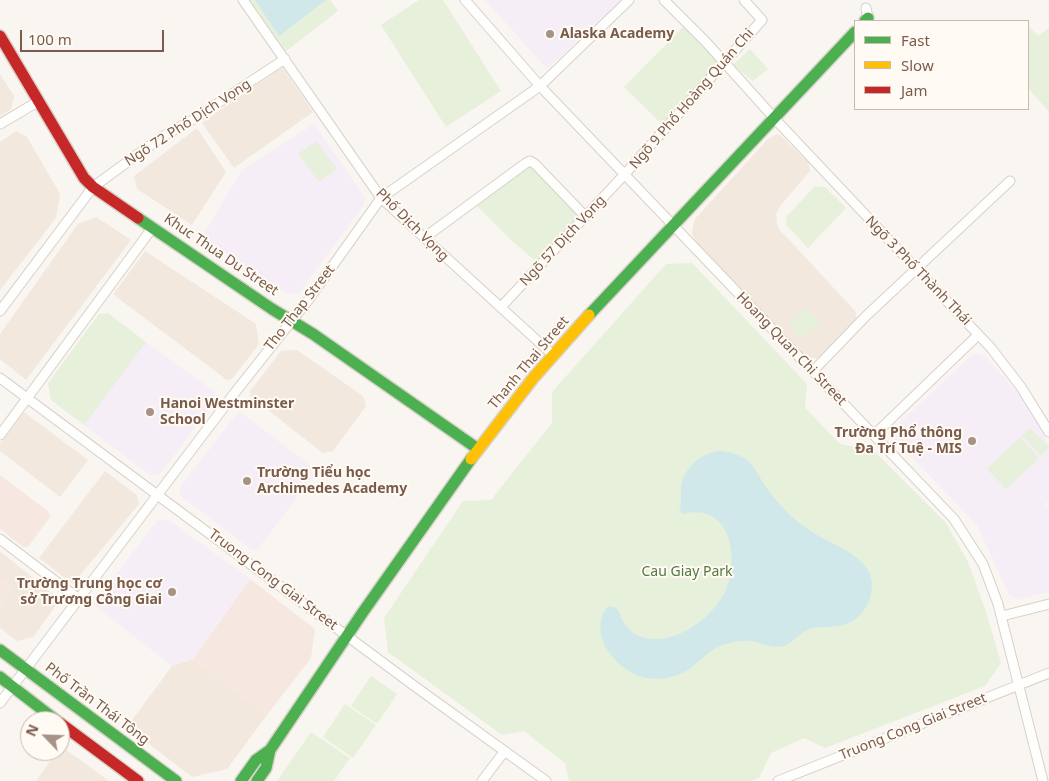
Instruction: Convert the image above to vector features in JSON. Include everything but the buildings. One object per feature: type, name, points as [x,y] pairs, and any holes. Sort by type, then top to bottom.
[{"type":"street","name":"Phố Dịch Vọng","points":[[243,0],[381,198],[553,356]]},
{"type":"street","name":"Hoang Quan Chi Street","points":[[466,0],[540,86],[624,176],[945,509],[965,535],[983,564],[1002,616],[1044,781]]},
{"type":"street","name":"Tho Thap Street","points":[[0,703],[291,320],[309,299],[381,198],[540,86],[629,0]]},
{"type":"street","name":"Ngõ 3 Phố Thành Thái","points":[[664,0],[706,42],[775,119],[978,334],[1021,387],[1049,432]]},
{"type":"street","name":"Ngõ 9 Phố Hoàng Quán Chi","points":[[624,176],[762,20],[744,0]]},
{"type":"street","name":"Thanh Thai Street","points":[[257,781],[266,768],[270,750],[346,635],[478,449],[553,356],[854,33]]},
{"type":"street","name":"Khuc Thua Du Street","points":[[0,36],[84,178],[93,187],[443,423],[478,449]]},
{"type":"street","name":"Ngõ 72 Phố Dịch Vọng","points":[[0,310],[93,187],[163,136],[194,119],[285,59]]},
{"type":"street","points":[[0,124],[38,101]]},
{"type":"street","points":[[424,238],[526,163],[530,162],[535,164],[586,216]]},
{"type":"street","name":"Ngõ 57 Dịch Vọng","points":[[501,308],[624,176]]},
{"type":"street","points":[[813,371],[866,316],[1010,181]]},
{"type":"street","points":[[0,435],[153,227]]},
{"type":"street","points":[[874,435],[978,334]]},
{"type":"street","name":"Truong Cong Giai Street","points":[[0,378],[159,494],[504,752],[546,781]]},
{"type":"street","points":[[0,539],[79,599]]},
{"type":"street","points":[[1002,616],[1049,604]]},
{"type":"street","name":"Phố Trần Thái Tông","points":[[0,650],[176,781]]},
{"type":"street","name":"Truong Cong Giai Street","points":[[778,781],[792,778],[1049,673]]},
{"type":"street","points":[[0,677],[44,711]]},
{"type":"street","points":[[70,730],[138,781]]},
{"type":"street","name":"Thanh Thai Street","points":[[242,780],[256,760],[270,750]]},
{"type":"street","points":[[482,781],[504,752]]},
{"type":"street","points":[[231,781],[242,780]]},
{"type":"shaded area","name":"Alaska Academy","points":[[485,0],[621,0],[547,69]]},
{"type":"shaded area","points":[[282,67],[313,112],[234,168],[202,123]]},
{"type":"shaded area","points":[[0,74],[14,96],[11,109],[0,116]]},
{"type":"shaded area","points":[[314,124],[366,199],[363,206],[299,293],[285,293],[201,238],[242,170]]},
{"type":"shaded area","points":[[197,128],[226,172],[192,225],[137,189],[134,176]]},
{"type":"shaded area","points":[[16,131],[27,137],[60,194],[56,218],[0,290],[0,142]]},
{"type":"shaded area","points":[[777,134],[808,162],[810,171],[780,206],[776,214],[779,229],[856,312],[856,320],[818,358],[808,358],[798,349],[699,247],[692,233],[695,219],[768,139]]},
{"type":"shaded area","points":[[96,217],[131,240],[26,380],[0,359],[0,334],[78,224]]},
{"type":"shaded area","points":[[145,251],[256,324],[259,344],[232,379],[227,380],[115,296],[114,293]]},
{"type":"shaded area","name":"Hanoi Westminster School","points":[[146,342],[215,392],[216,400],[159,475],[150,475],[84,425]]},
{"type":"shaded area","points":[[297,350],[363,396],[366,406],[333,451],[323,453],[251,397],[250,391],[281,351]]},
{"type":"shaded area","name":"Trường Phổ thông Đa Trí Tuệ - MIS","points":[[974,353],[983,355],[1014,388],[1031,411],[1049,445],[1049,500],[1042,508],[1049,507],[1049,592],[1017,600],[1009,595],[977,525],[893,437],[892,430]]},
{"type":"shaded area","name":"Trường Tiểu học Archimedes Academy","points":[[239,411],[312,467],[314,475],[258,549],[252,550],[180,496],[180,487]]},
{"type":"shaded area","points":[[24,412],[88,460],[60,497],[0,451],[0,444]]},
{"type":"shaded area","points":[[105,471],[137,495],[139,504],[73,584],[39,558]]},
{"type":"shaded area","points":[[0,475],[49,512],[50,517],[28,547],[23,547],[0,529]]},
{"type":"shaded area","name":"Trường Trung học cơ sở Trương Công Giai","points":[[167,519],[250,579],[193,659],[172,666],[93,604],[157,521]]},
{"type":"shaded area","points":[[0,551],[60,600],[33,637],[17,641],[0,628],[0,605],[13,588],[0,578]]},
{"type":"shaded area","points":[[0,578],[13,588],[0,605]]},
{"type":"shaded area","points":[[250,579],[315,629],[311,658],[267,715],[193,659]]},
{"type":"shaded area","points":[[193,659],[267,715],[227,769],[192,777],[127,727],[172,666]]},
{"type":"shaded area","points":[[70,753],[109,781],[36,781],[50,761],[70,761]]},
{"type":"green space","points":[[247,0],[330,0],[338,11],[285,52]]},
{"type":"green space","points":[[419,0],[443,0],[501,91],[446,127],[381,25]]},
{"type":"green space","points":[[687,23],[723,63],[666,128],[624,87]]},
{"type":"green space","points":[[1029,27],[1038,36],[1049,28],[1049,112],[1029,89]]},
{"type":"green space","points":[[750,49],[768,69],[753,81],[733,65]]},
{"type":"green space","points":[[316,141],[337,169],[319,182],[298,154]]},
{"type":"green space","points":[[530,161],[585,216],[540,265],[512,241],[473,202]]},
{"type":"green space","points":[[815,186],[825,187],[846,208],[808,248],[786,225],[787,216]]},
{"type":"green space","name":"Cau Giay Park","points":[[692,263],[807,384],[805,408],[840,444],[874,451],[946,523],[968,562],[986,612],[1001,663],[985,686],[825,748],[804,738],[771,753],[759,778],[751,781],[569,781],[565,763],[524,731],[502,735],[388,652],[384,618],[463,501],[491,500],[552,423],[552,392],[666,264]]},
{"type":"green space","points":[[806,307],[820,322],[802,339],[788,324]]},
{"type":"green space","points":[[108,313],[146,342],[84,425],[51,400],[48,383],[99,314]]},
{"type":"green space","points":[[1030,428],[1049,447],[1041,456],[1022,436]]},
{"type":"green space","points":[[1020,437],[1039,458],[1006,489],[987,469]]},
{"type":"green space","points":[[371,676],[397,694],[377,724],[351,706]]},
{"type":"green space","points":[[345,704],[376,725],[353,758],[323,737]]},
{"type":"green space","points":[[311,732],[350,758],[334,781],[277,781]]},
{"type":"water","points":[[255,0],[326,0],[279,36]]},
{"type":"water","points":[[720,451],[735,454],[748,461],[780,505],[804,527],[845,550],[864,565],[870,575],[872,587],[869,601],[860,615],[854,620],[837,626],[809,629],[784,646],[771,646],[750,641],[735,642],[716,648],[688,670],[676,676],[663,679],[643,677],[623,667],[607,650],[600,628],[602,617],[607,607],[611,606],[617,609],[624,623],[635,634],[649,639],[672,637],[686,631],[701,621],[719,602],[727,587],[732,560],[727,534],[720,523],[711,516],[699,512],[683,514],[679,510],[683,480],[690,467],[700,458]]},
{"type":"traffic: fast","points":[[589,315],[854,33]]},
{"type":"traffic: fast","points":[[138,218],[272,309],[313,334],[478,449]]},
{"type":"traffic: fast","points":[[241,781],[256,760],[270,750],[363,612],[471,459]]},
{"type":"traffic: fast","points":[[0,650],[176,781]]},
{"type":"traffic: fast","points":[[0,677],[44,711]]},
{"type":"traffic: fast","points":[[257,781],[266,768],[270,750]]},
{"type":"traffic: slow","points":[[471,459],[534,377],[589,315]]},
{"type":"traffic: jam","points":[[0,36],[84,178],[93,187],[138,218]]},
{"type":"traffic: jam","points":[[70,730],[138,781]]},
{"type":"place","name":"Alaska Academy","points":[[550,34]]},
{"type":"place","name":"Hanoi Westminster School","points":[[150,412]]},
{"type":"place","name":"Trường Phổ thông Đa Trí Tuệ - MIS","points":[[972,441]]},
{"type":"place","name":"Trường Tiểu học Archimedes Academy","points":[[247,481]]},
{"type":"place","name":"Trường Trung học cơ sở Trương Công Giai","points":[[172,592]]}]
